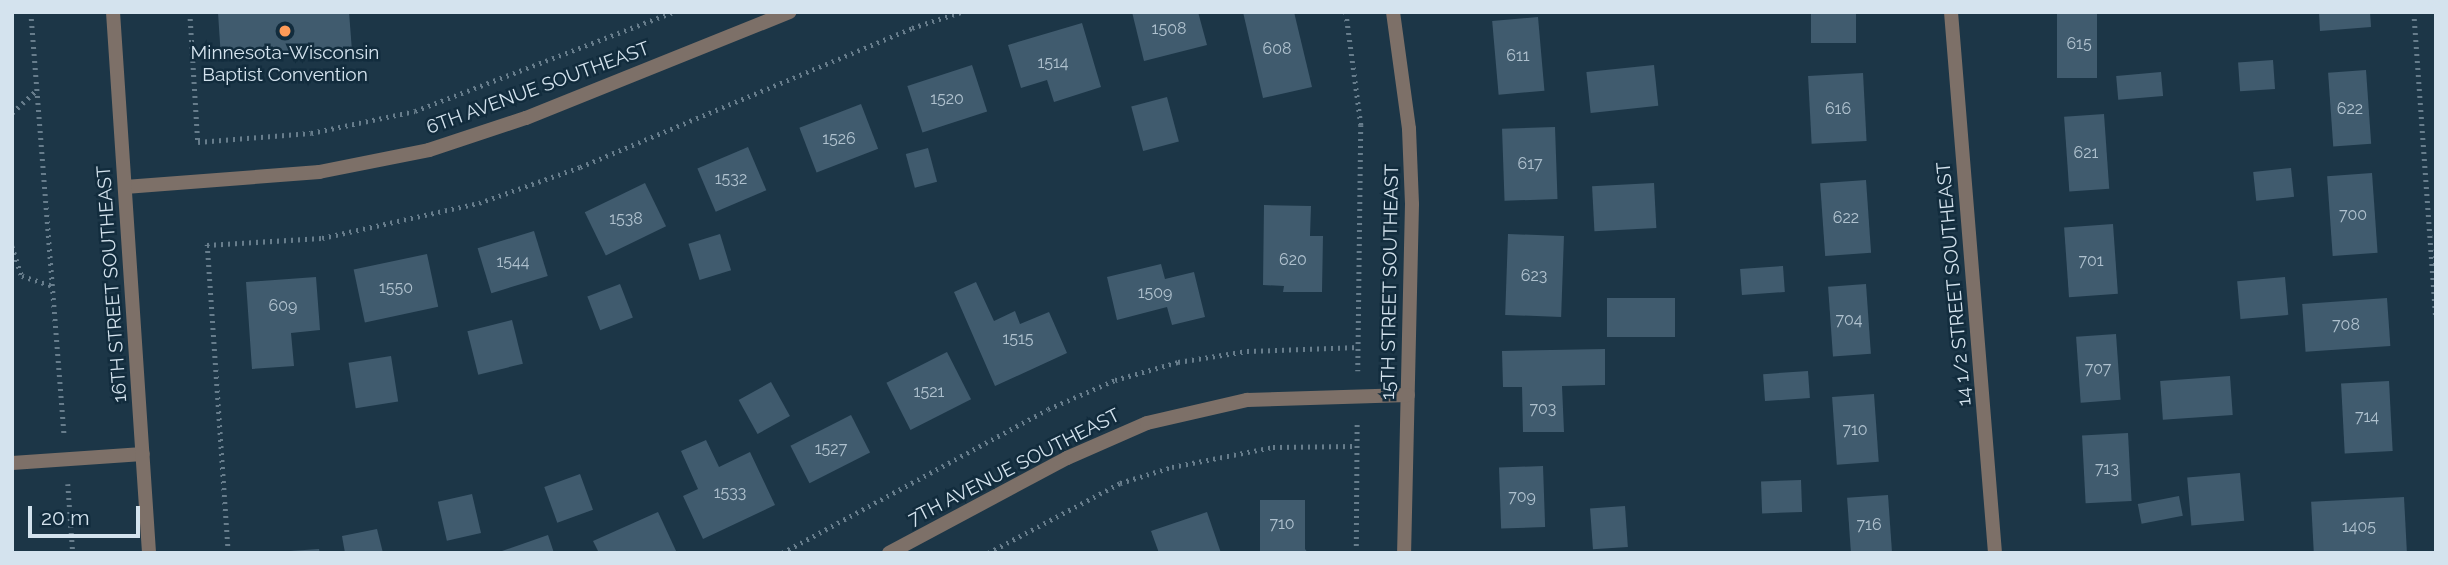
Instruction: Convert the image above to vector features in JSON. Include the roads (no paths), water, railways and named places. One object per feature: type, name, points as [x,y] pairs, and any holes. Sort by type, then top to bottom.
[{"type":"street","name":"16TH STREET SOUTHEAST","points":[[113,12],[149,553]]},
{"type":"street","name":"6TH AVENUE SOUTHEAST","points":[[125,187],[318,172],[429,150],[526,118],[790,12]]},
{"type":"street","name":"15TH STREET SOUTHEAST","points":[[1394,12],[1410,141],[1404,553]]},
{"type":"street","name":"14 1/2 STREET SOUTHEAST","points":[[1951,12],[1996,553]]},
{"type":"street","name":"7TH AVENUE SOUTHEAST","points":[[889,553],[1067,458],[1147,423],[1247,400],[1408,395]]},
{"type":"street","points":[[12,463],[143,454]]},
{"type":"place","name":"Minnesota-Wisconsin Baptist Convention","points":[[285,31]]}]
